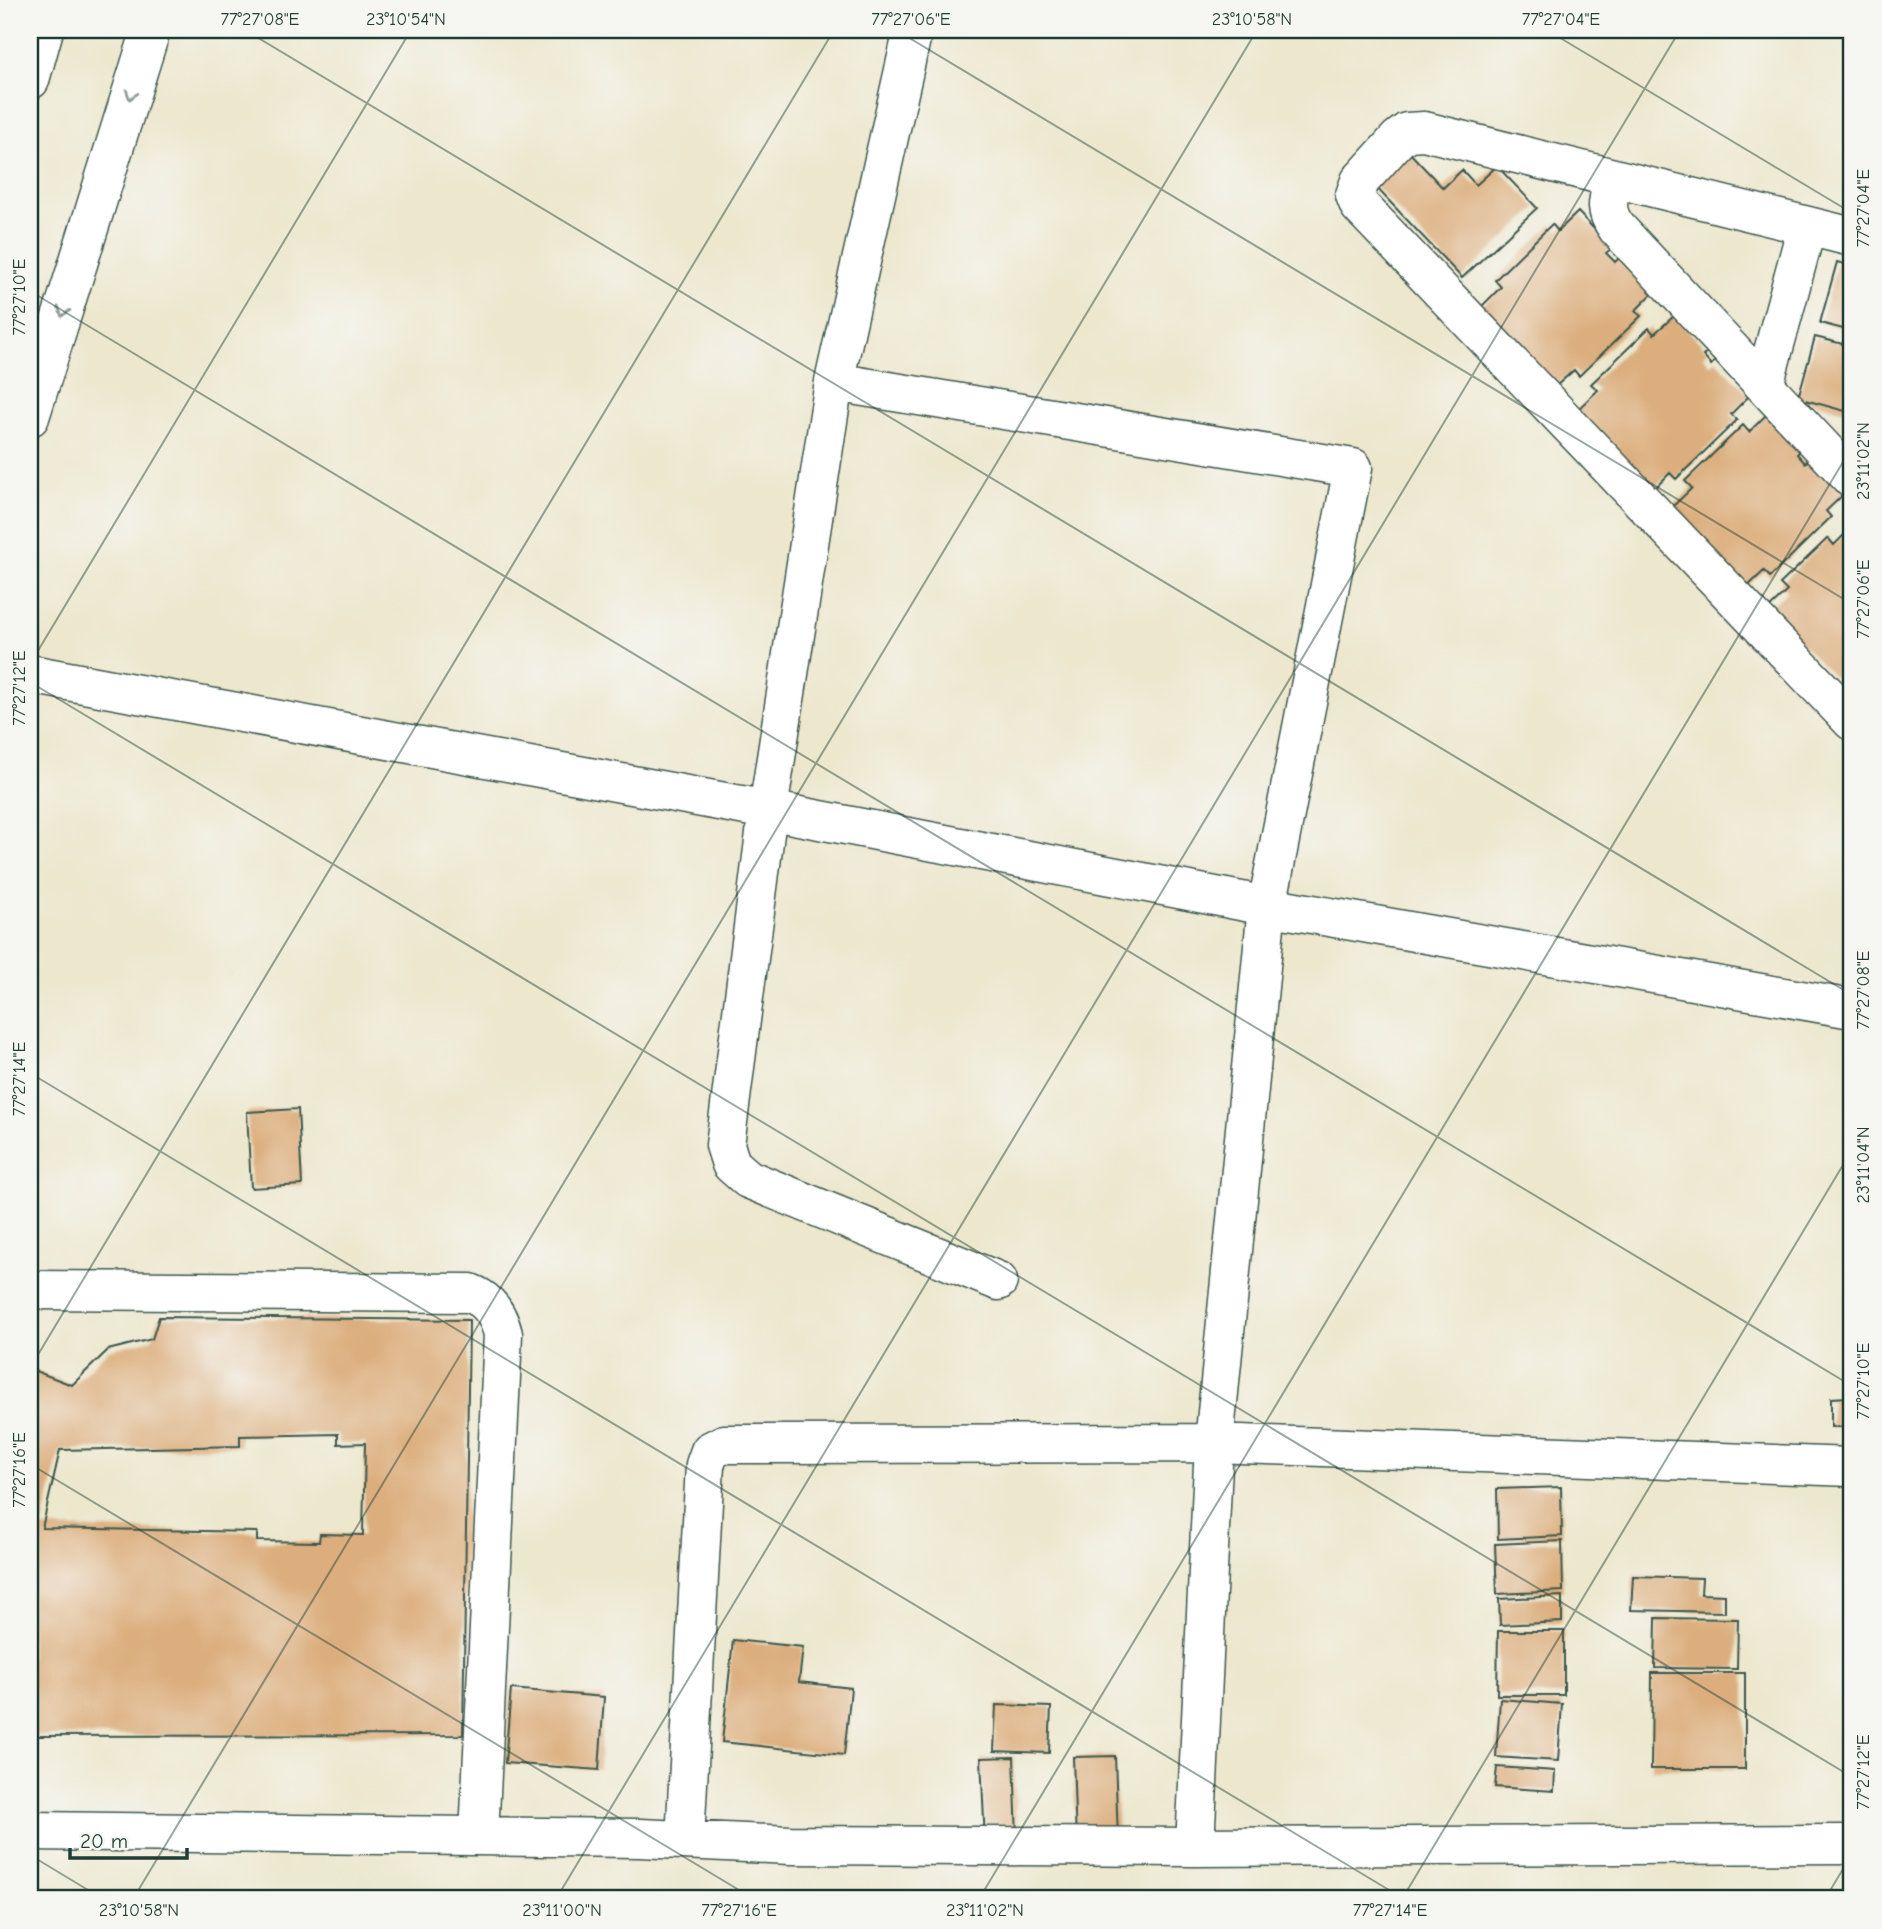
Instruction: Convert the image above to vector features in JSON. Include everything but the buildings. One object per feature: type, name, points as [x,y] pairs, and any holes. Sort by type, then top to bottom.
[{"type":"street","points":[[30,80],[44,30]]},
{"type":"street","points":[[30,417],[151,30]]},
{"type":"street","points":[[913,30],[834,382],[768,810],[725,1145],[731,1164],[748,1179],[998,1281]]},
{"type":"street","points":[[1852,237],[1424,131],[1407,132],[1398,139],[1360,181],[1355,195],[1360,205],[1852,721]]},
{"type":"street","points":[[1614,179],[1607,205],[1609,218],[1852,480]]},
{"type":"street","points":[[1764,385],[1807,226]]},
{"type":"street","points":[[834,382],[1353,468],[1267,906],[1214,1443],[1195,1847]]},
{"type":"street","points":[[30,674],[768,810],[1267,906],[1852,1009]]},
{"type":"street","points":[[30,1290],[470,1293],[481,1298],[492,1310],[500,1323],[502,1334],[479,1836]]},
{"type":"street","points":[[685,1840],[705,1465],[710,1451],[724,1444],[1214,1443],[1852,1467]]},
{"type":"street","points":[[30,1831],[640,1838],[790,1845],[1195,1847],[1852,1844]]}]
